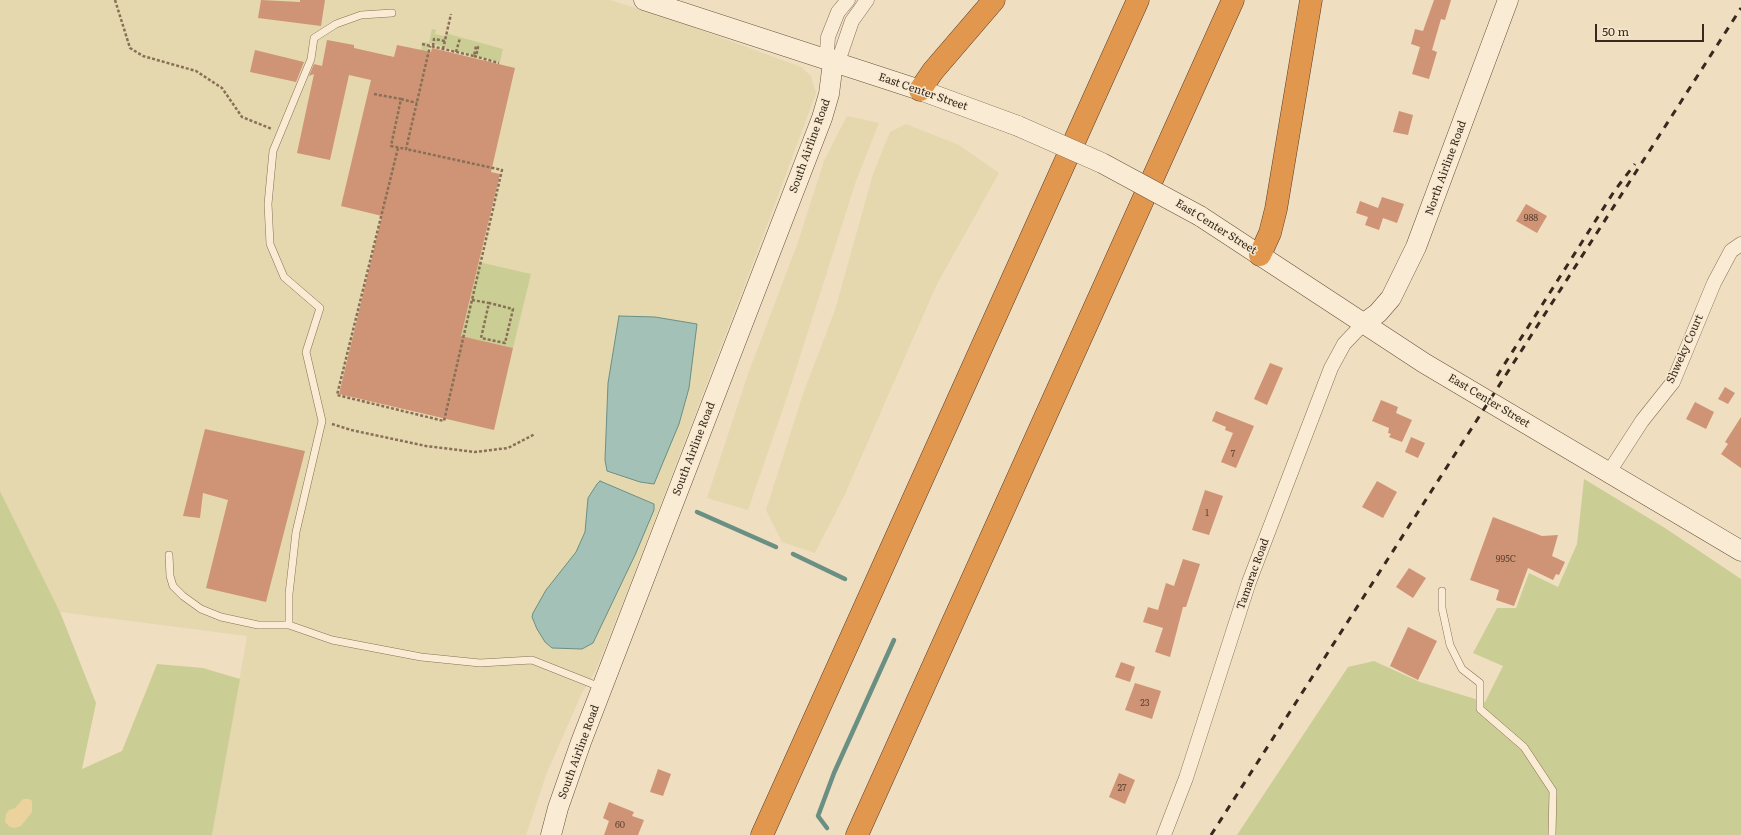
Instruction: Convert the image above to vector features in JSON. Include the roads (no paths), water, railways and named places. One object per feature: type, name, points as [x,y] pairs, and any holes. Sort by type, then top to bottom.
[{"type":"highway","points":[[920,90],[933,70],[994,0]]},
{"type":"highway","points":[[762,835],[1138,0]]},
{"type":"highway","points":[[857,835],[1233,0]]},
{"type":"highway","points":[[1260,255],[1270,233],[1276,209],[1311,0]]},
{"type":"main road","name":"East Center Street","points":[[644,0],[669,4],[833,62],[920,90],[1018,126],[1102,163],[1200,216],[1424,363],[1741,551]]},
{"type":"main road","name":"North Airline Road","points":[[1363,324],[1378,313],[1391,298],[1413,254],[1508,0]]},
{"type":"main road","name":"South Airline Road","points":[[550,835],[568,778],[602,688],[822,118],[829,94],[833,62]]},
{"type":"street","points":[[848,0],[838,12],[828,37],[827,51],[833,62],[841,53],[852,21],[865,5],[867,0]]},
{"type":"street","name":"Shweky Court","points":[[1609,472],[1642,421],[1673,382],[1714,283],[1731,251],[1741,244]]},
{"type":"street","name":"Tamarac Road","points":[[1164,835],[1186,778],[1249,582],[1328,375],[1344,344],[1363,324]]},
{"type":"lane","points":[[289,625],[288,594],[296,532],[322,421],[306,352],[320,308],[284,277],[270,244],[268,204],[273,151],[311,59],[314,38],[336,24],[360,15],[392,13]]},
{"type":"lane","points":[[169,555],[170,576],[173,586],[182,596],[201,609],[221,617],[258,625],[289,625],[332,640],[421,657],[480,663],[532,660],[602,688]]},
{"type":"lane","points":[[1442,591],[1442,608],[1450,645],[1462,669],[1480,683],[1480,709],[1524,747],[1553,790],[1552,835]]},
{"type":"water","points":[[619,316],[655,317],[697,324],[689,388],[679,424],[654,484],[640,482],[607,471],[605,460],[608,383]]},
{"type":"water","points":[[600,481],[654,504],[654,510],[635,555],[593,643],[582,649],[552,648],[545,642],[537,629],[532,617],[533,613],[546,590],[576,552],[585,532],[588,498]]},
{"type":"waterway","points":[[697,512],[776,547]]},
{"type":"waterway","points":[[793,554],[845,579]]},
{"type":"waterway","points":[[827,828],[818,816],[834,773],[894,640]]},
{"type":"railway","points":[[1211,835],[1741,8]]},
{"type":"railway","points":[[1497,376],[1615,190],[1635,164]]}]
